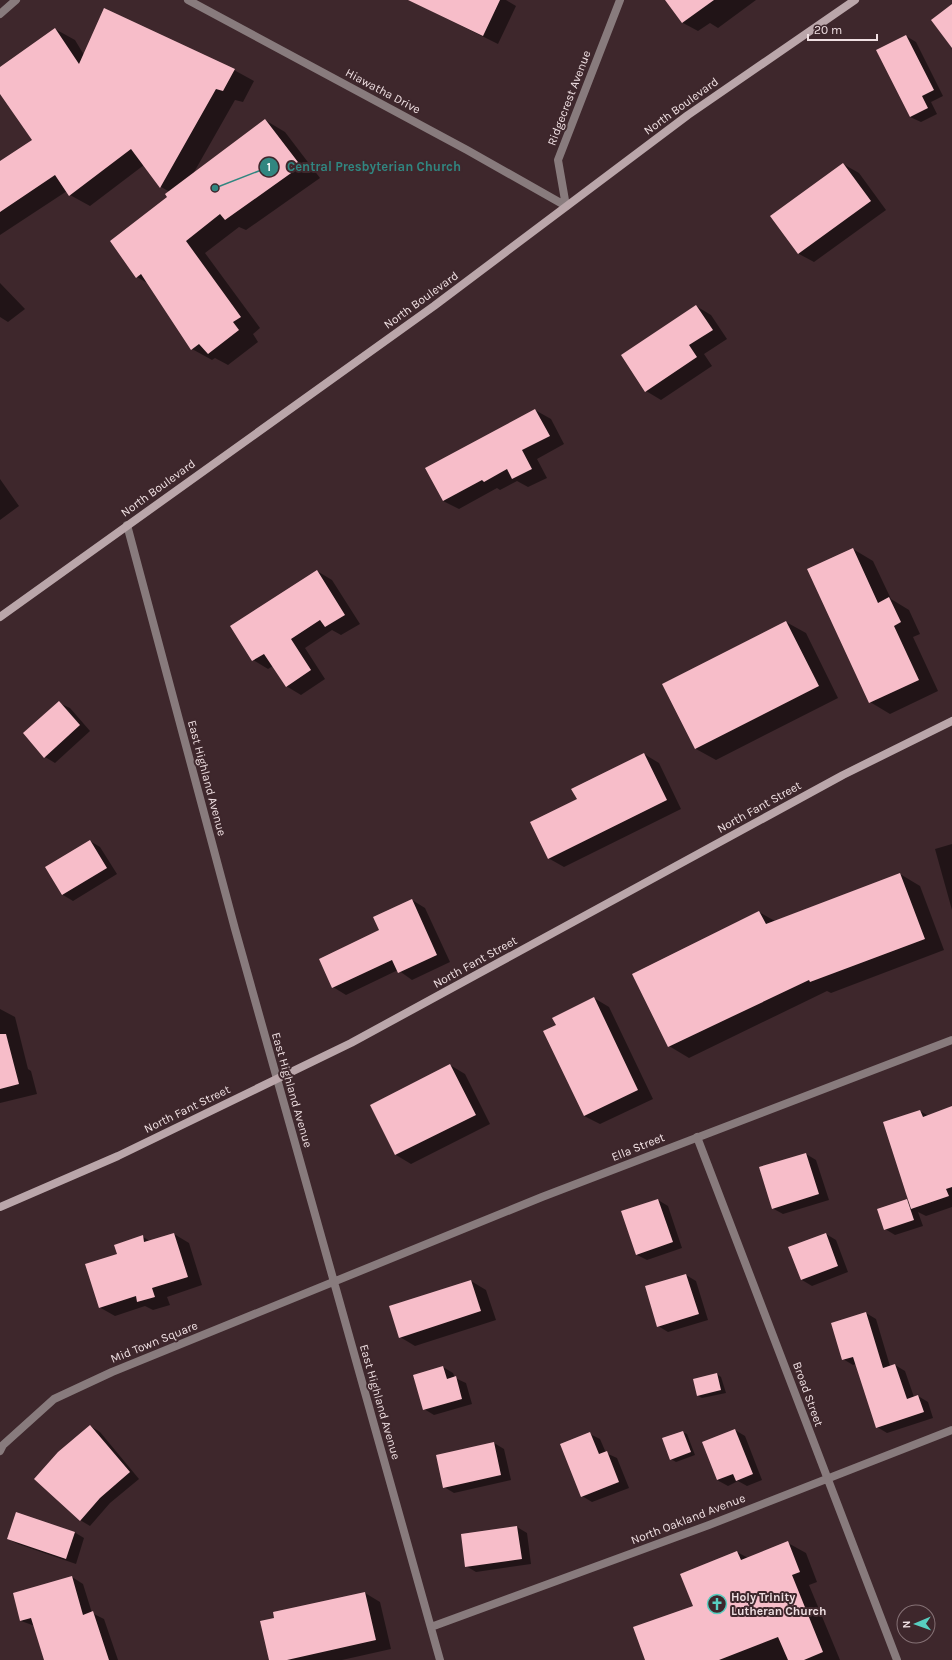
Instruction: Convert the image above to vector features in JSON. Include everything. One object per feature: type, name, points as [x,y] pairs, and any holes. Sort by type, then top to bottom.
[{"type":"main road","name":"North Boulevard","points":[[0,617],[434,306],[688,115],[855,0]]},
{"type":"main road","name":"North Fant Street","points":[[0,1207],[118,1156],[351,1043],[836,779],[952,721]]},
{"type":"street","points":[[0,14],[16,0]]},
{"type":"street","name":"Hiawatha Drive","points":[[188,0],[467,150],[566,206]]},
{"type":"street","name":"Ridgecrest Avenue","points":[[566,206],[558,160],[620,0]]},
{"type":"street","name":"East Highland Avenue","points":[[127,525],[277,1079],[440,1660]]},
{"type":"street","name":"Ella Street","points":[[334,1283],[697,1137],[952,1040]]},
{"type":"street","name":"Broad Street","points":[[697,1137],[826,1479],[854,1544],[897,1660]]},
{"type":"street","name":"Mid Town Square","points":[[0,1451],[3,1445],[54,1399],[112,1372],[334,1283]]},
{"type":"street","name":"North Oakland Avenue","points":[[431,1627],[709,1525],[952,1430]]},
{"type":"building","points":[[408,0],[500,0],[483,36]]},
{"type":"building","points":[[665,0],[714,0],[682,23]]},
{"type":"building","points":[[952,4],[952,48],[931,20]]},
{"type":"building","points":[[104,8],[235,69],[223,91],[216,89],[160,188],[131,149],[69,196],[55,175],[0,212],[0,161],[32,140],[0,94],[0,67],[55,28],[79,64]]},
{"type":"building","points":[[906,35],[934,90],[922,96],[928,108],[910,117],[876,50]]},
{"type":"building","points":[[265,119],[301,166],[225,220],[220,214],[186,241],[241,317],[233,322],[239,330],[208,354],[199,344],[191,350],[141,274],[136,278],[110,241],[167,197],[165,194]]},
{"type":"building","points":[[843,163],[871,201],[798,254],[770,216]]},
{"type":"building","points":[[696,305],[713,330],[689,345],[697,357],[645,392],[621,355]]},
{"type":"building","points":[[535,409],[550,436],[522,450],[532,469],[512,479],[507,469],[484,482],[482,480],[443,501],[425,468]]},
{"type":"building","points":[[853,548],[878,603],[889,597],[901,622],[894,626],[919,680],[869,703],[807,569]]},
{"type":"building","points":[[317,570],[345,615],[325,627],[320,620],[291,639],[311,670],[286,687],[264,654],[252,661],[230,626]]},
{"type":"building","points":[[786,621],[819,686],[695,749],[662,684]]},
{"type":"building","points":[[59,701],[80,725],[44,758],[23,733]]},
{"type":"building","points":[[644,753],[667,800],[548,859],[530,822],[577,799],[571,789]]},
{"type":"building","points":[[90,840],[107,868],[62,895],[45,867]]},
{"type":"building","points":[[900,873],[925,939],[810,982],[809,980],[668,1047],[632,974],[759,911],[766,924]]},
{"type":"building","points":[[412,899],[437,955],[398,973],[392,960],[332,988],[319,959],[379,930],[373,917]]},
{"type":"building","points":[[594,997],[638,1090],[584,1116],[543,1031],[556,1025],[552,1018]]},
{"type":"building","points":[[0,1034],[6,1034],[19,1084],[0,1089]]},
{"type":"building","points":[[450,1064],[476,1115],[395,1155],[370,1105]]},
{"type":"building","points":[[952,1106],[952,1187],[946,1189],[949,1196],[911,1209],[883,1122],[920,1110],[923,1117]]},
{"type":"building","points":[[806,1153],[819,1194],[772,1209],[759,1167]]},
{"type":"building","points":[[658,1199],[673,1242],[636,1255],[621,1211]]},
{"type":"building","points":[[907,1199],[914,1220],[884,1230],[877,1209]]},
{"type":"building","points":[[174,1233],[188,1277],[152,1288],[155,1297],[137,1302],[136,1296],[99,1308],[85,1264],[117,1254],[114,1245],[143,1235],[144,1242]]},
{"type":"building","points":[[826,1233],[838,1266],[801,1280],[788,1247]]},
{"type":"building","points":[[686,1274],[699,1314],[657,1327],[645,1286]]},
{"type":"building","points":[[471,1280],[481,1311],[399,1338],[389,1306]]},
{"type":"building","points":[[866,1312],[883,1368],[895,1364],[907,1399],[918,1395],[924,1412],[876,1428],[853,1357],[842,1360],[831,1323]]},
{"type":"building","points":[[443,1366],[447,1379],[456,1376],[462,1399],[423,1410],[413,1375]]},
{"type":"building","points":[[717,1373],[721,1390],[697,1396],[693,1379]]},
{"type":"building","points":[[90,1425],[130,1472],[100,1498],[80,1521],[34,1479],[58,1452]]},
{"type":"building","points":[[735,1429],[753,1474],[736,1481],[733,1474],[717,1480],[702,1442]]},
{"type":"building","points":[[683,1431],[691,1452],[670,1460],[662,1438]]},
{"type":"building","points":[[590,1432],[599,1454],[607,1451],[619,1482],[581,1497],[560,1444]]},
{"type":"building","points":[[494,1442],[501,1475],[443,1488],[436,1455]]},
{"type":"building","points":[[16,1512],[75,1532],[66,1559],[7,1539]]},
{"type":"building","points":[[517,1526],[522,1559],[465,1567],[461,1534]]},
{"type":"building","points":[[788,1541],[800,1572],[792,1575],[823,1652],[804,1660],[788,1660],[778,1637],[719,1660],[645,1660],[633,1627],[693,1606],[680,1574],[737,1551],[741,1560]]},
{"type":"building","points":[[72,1576],[83,1615],[93,1611],[109,1660],[44,1660],[31,1618],[20,1621],[13,1593]]},
{"type":"building","points":[[365,1592],[376,1640],[287,1660],[269,1660],[260,1621],[274,1618],[273,1612]]},
{"type":"place","name":"Central Presbyterian Church","points":[[215,188]]},
{"type":"place","name":"Holy Trinity Lutheran Church","points":[[717,1604]]}]
